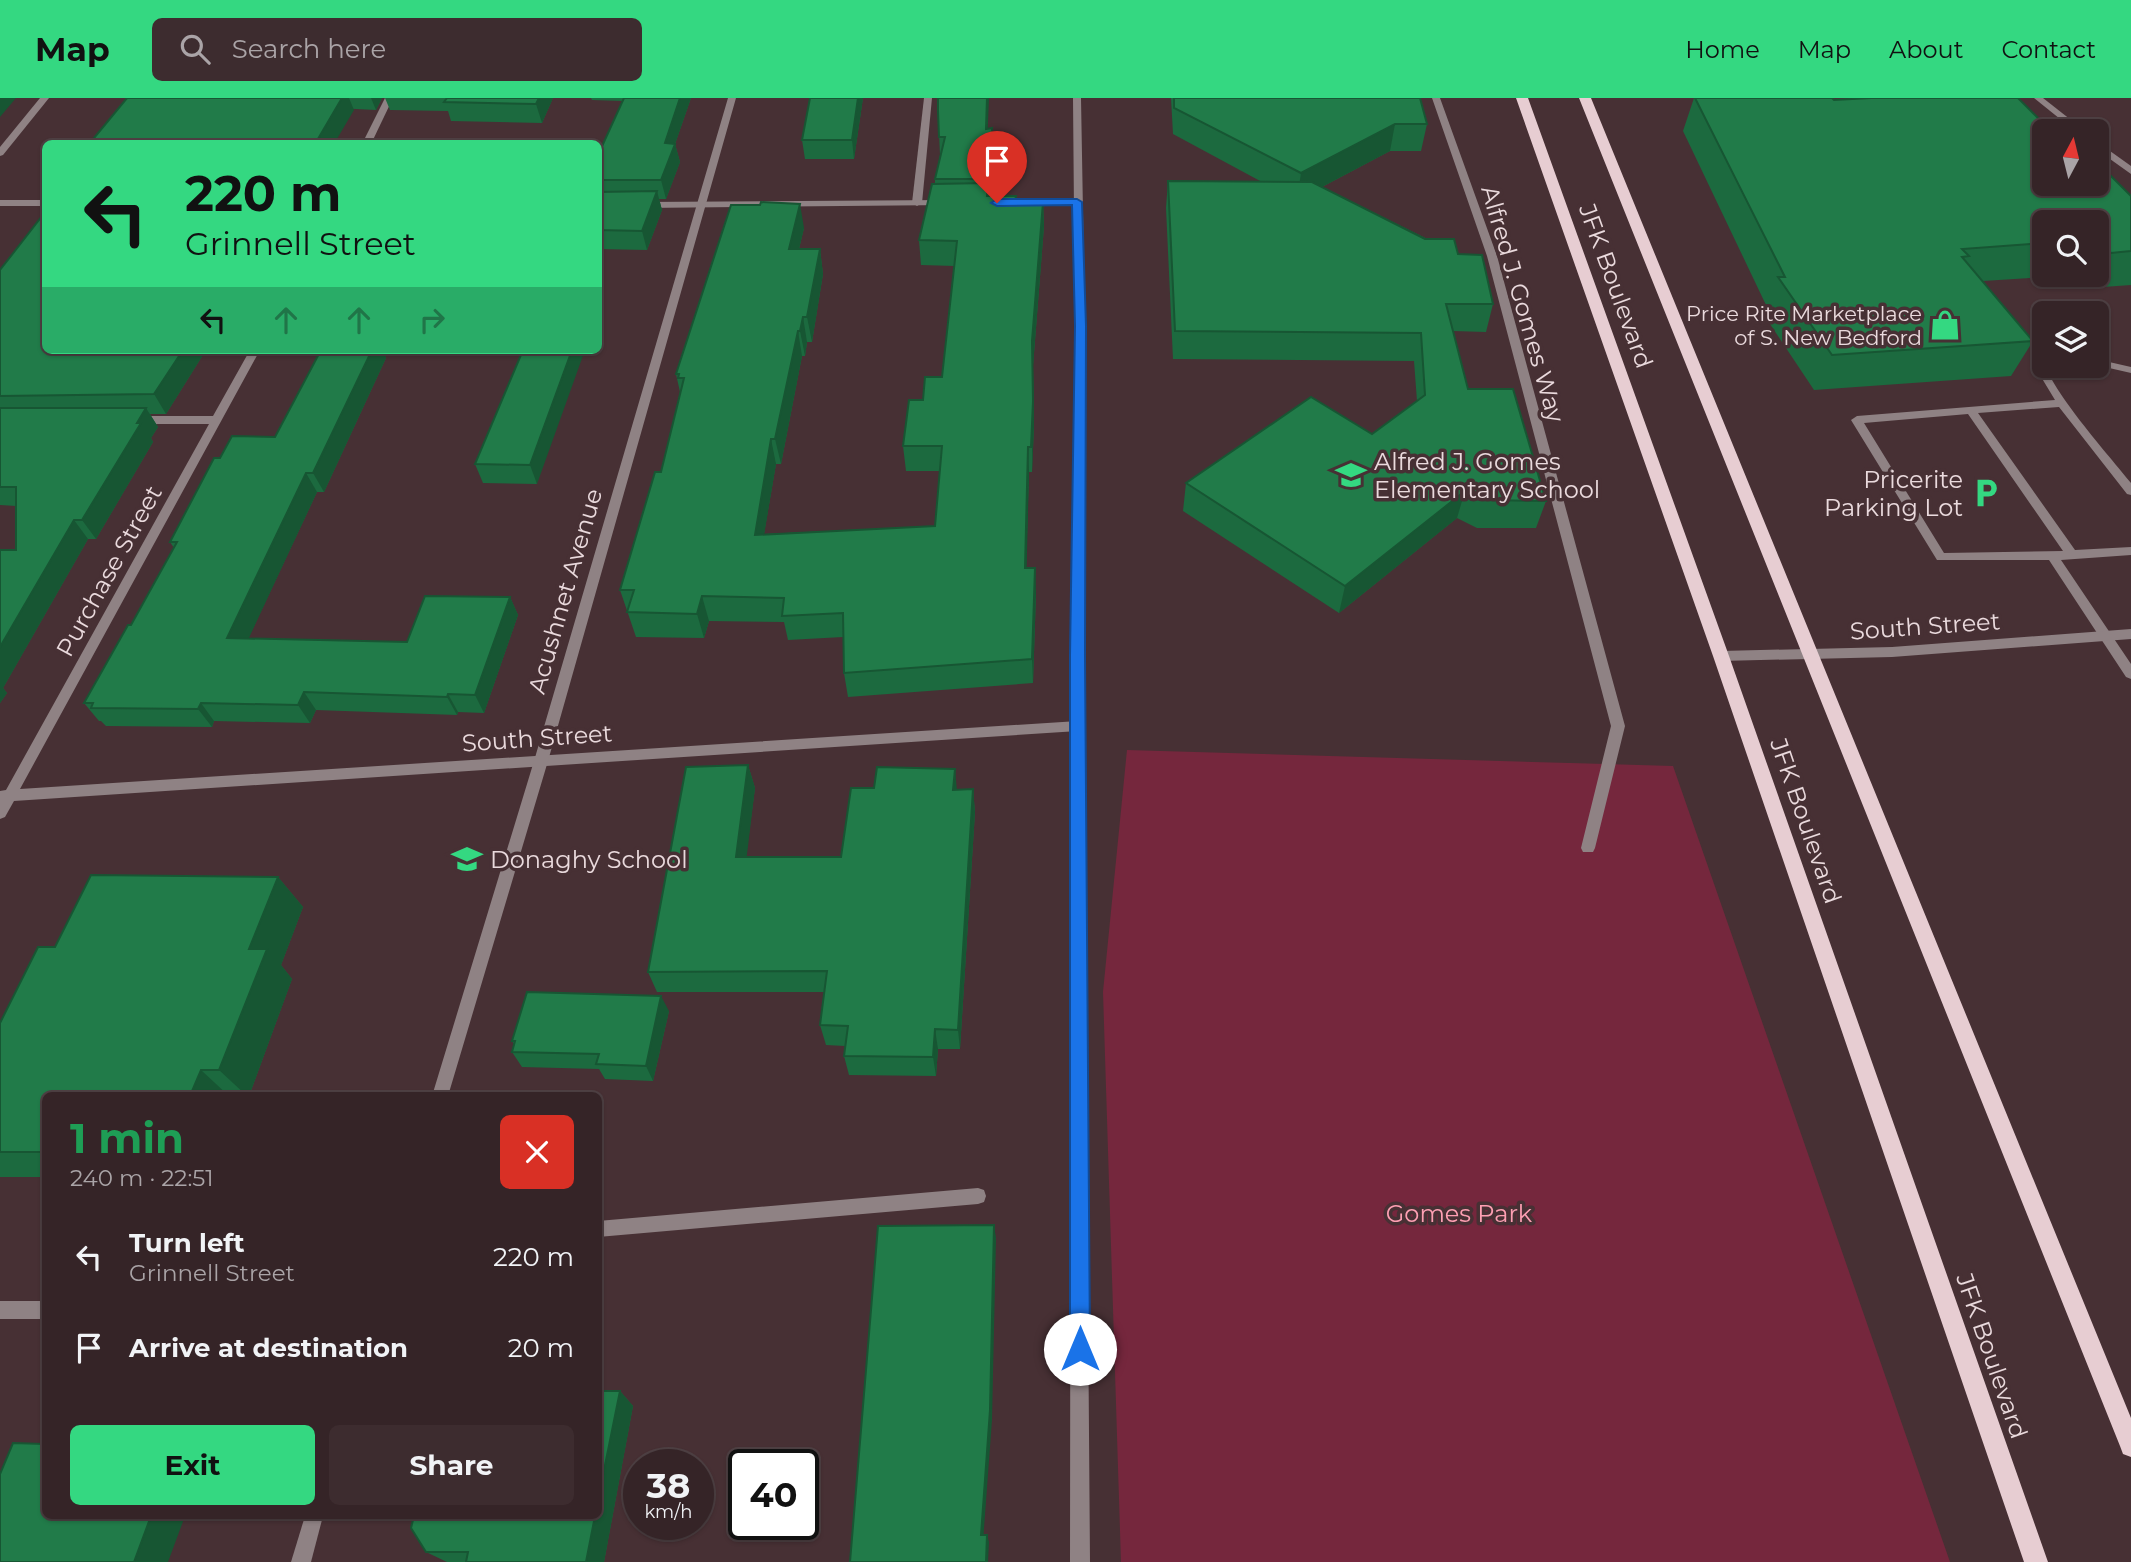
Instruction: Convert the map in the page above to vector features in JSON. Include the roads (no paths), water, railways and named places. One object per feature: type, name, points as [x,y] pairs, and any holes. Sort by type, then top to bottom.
[{"type":"main road","name":"JFK Boulevard","points":[[1522,98],[1721,656],[2036,1562]]},
{"type":"main road","name":"JFK Boulevard","points":[[1585,98],[2131,1446]]},
{"type":"street","points":[[0,153],[45,98]]},
{"type":"street","points":[[368,140],[389,98]]},
{"type":"street","name":"Acushnet Avenue","points":[[441,1092],[541,761],[732,98]]},
{"type":"street","points":[[917,204],[928,98]]},
{"type":"street","points":[[1077,98],[1080,326],[1080,1562]]},
{"type":"street","name":"Alfred J. Gomes Way","points":[[1436,98],[1492,256],[1618,726],[1588,848]]},
{"type":"street","points":[[2038,98],[2065,119]]},
{"type":"street","points":[[2109,154],[2131,171]]},
{"type":"street","points":[[0,202],[42,203]]},
{"type":"street","points":[[1010,202],[1077,202]]},
{"type":"street","points":[[624,205],[957,203]]},
{"type":"street","name":"Purchase Street","points":[[0,813],[5,795],[253,354]]},
{"type":"street","points":[[2109,365],[2131,370]]},
{"type":"street","points":[[2047,378],[2062,403],[2131,491]]},
{"type":"street","points":[[2062,403],[1857,420],[1941,557],[2052,556],[2131,551]]},
{"type":"street","points":[[1971,411],[2072,555]]},
{"type":"street","points":[[122,421],[217,420]]},
{"type":"street","points":[[2052,556],[2131,674]]},
{"type":"street","name":"South Street","points":[[1721,656],[1892,652],[2131,634]]},
{"type":"street","name":"South Street","points":[[5,795],[1078,726]]},
{"type":"street","points":[[602,1229],[978,1196]]},
{"type":"street","points":[[0,1310],[42,1310]]},
{"type":"street","points":[[300,1562],[313,1519]]},
{"type":"place","name":"Price Rite Marketplace of S. New Bedford","points":[[1945,325]]},
{"type":"place","name":"Alfred J. Gomes Elementary School","points":[[1351,475]]},
{"type":"place","name":"Pricerite Parking Lot","points":[[1986,493]]},
{"type":"place","name":"Donaghy School","points":[[467,859]]},
{"type":"park label","name":"Gomes Park","points":[[1459,1213]]}]
